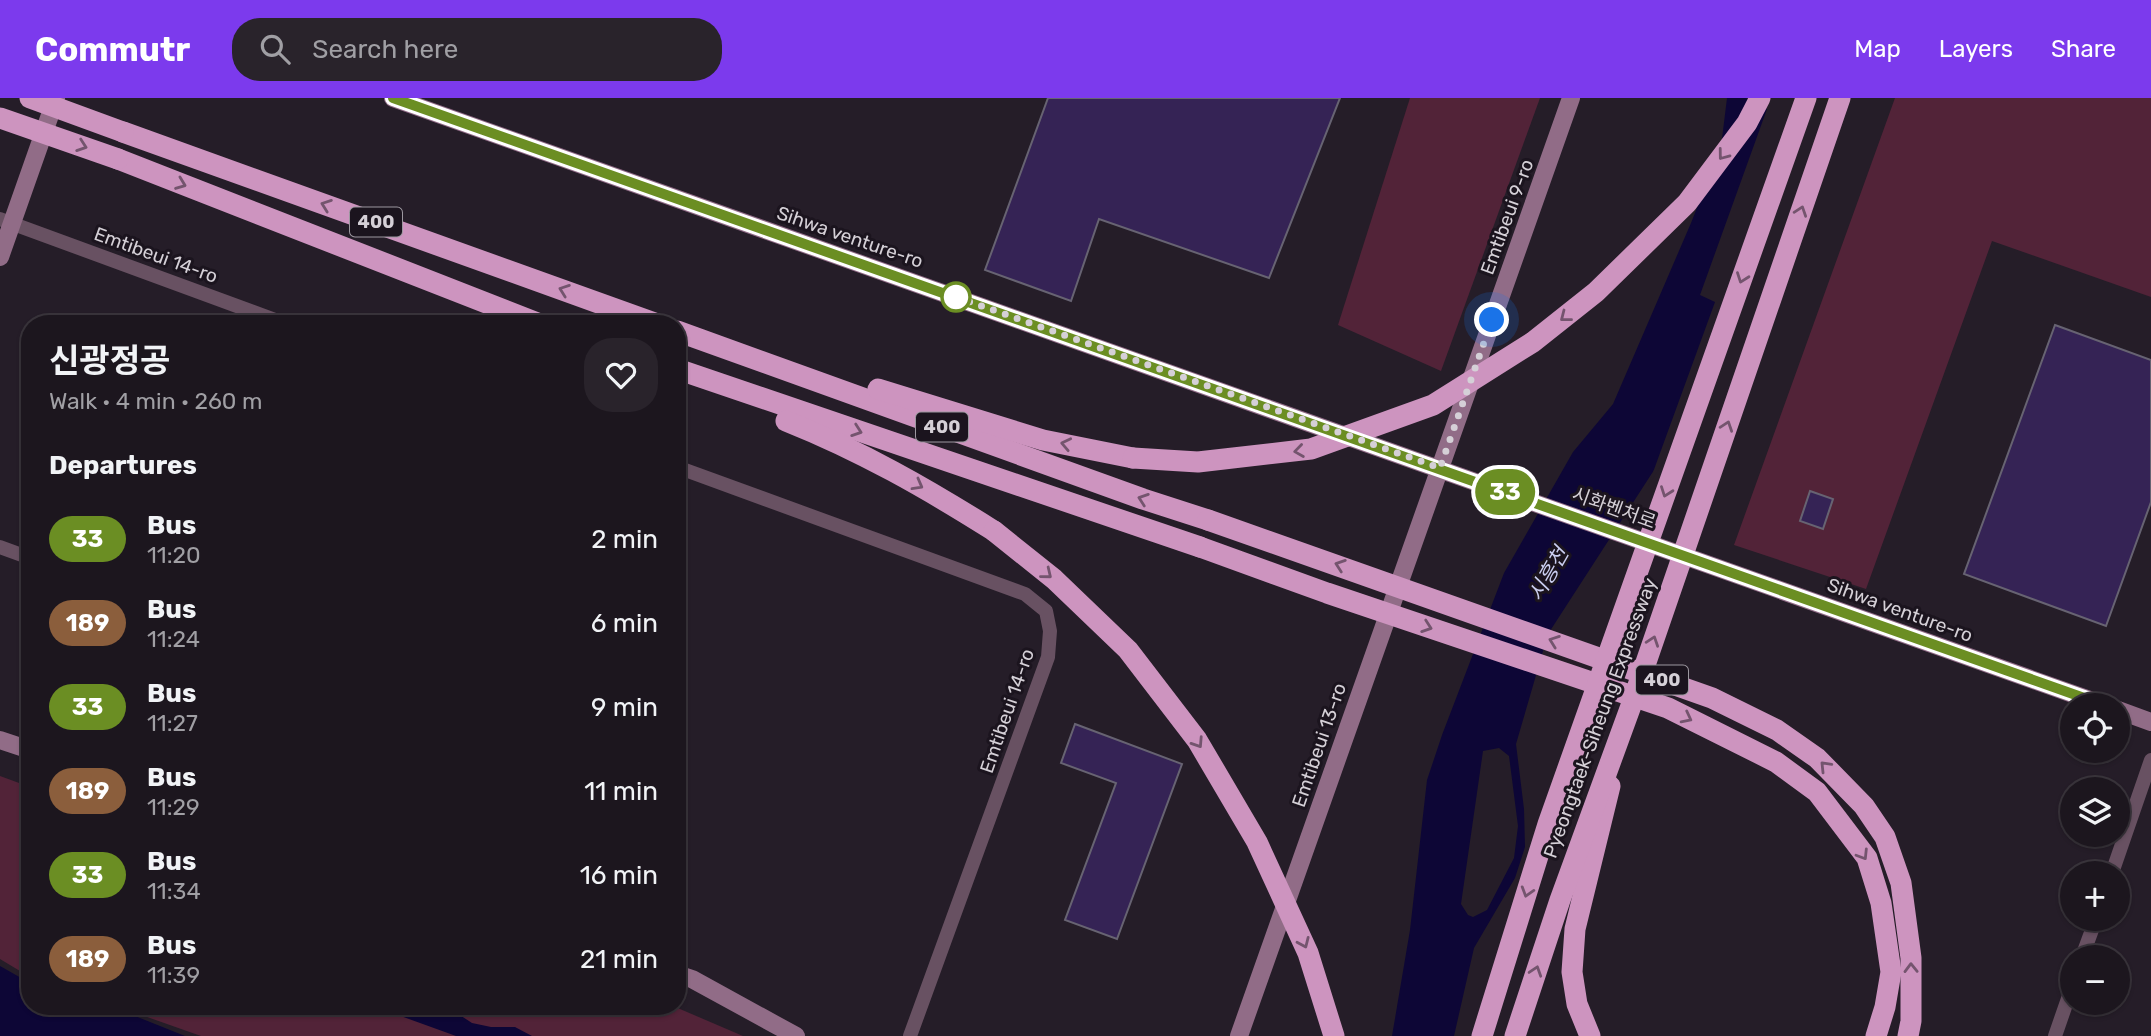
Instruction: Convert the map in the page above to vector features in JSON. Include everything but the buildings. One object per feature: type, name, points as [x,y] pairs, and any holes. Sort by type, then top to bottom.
[{"type":"highway","name":"400","points":[[30,98],[633,315]]},
{"type":"highway","points":[[686,333],[1043,440],[1133,458],[1198,462],[1311,449],[1433,405],[1533,342],[1596,292],[1687,203],[1747,123],[1760,98]]},
{"type":"highway","name":"Pyeongtaek-Siheung Expressway","points":[[1482,1036],[1548,824],[1806,98]]},
{"type":"highway","name":"Pyeongtaek-Siheung Expressway","points":[[1515,1036],[1559,900],[1632,703],[1840,98]]},
{"type":"highway","name":"400","points":[[0,118],[118,159],[517,315]]},
{"type":"highway","points":[[352,251],[528,315]]},
{"type":"highway","points":[[628,313],[634,315]]},
{"type":"highway","name":"400","points":[[686,333],[1143,499],[1712,698],[1777,730],[1817,758],[1864,806],[1885,837],[1901,883],[1911,958],[1911,1021],[1908,1036]]},
{"type":"highway","points":[[686,372],[1668,708],[1776,762],[1817,792],[1867,858],[1881,903],[1891,972],[1885,1007],[1876,1036]]},
{"type":"highway","points":[[686,381],[824,436],[924,487],[993,531],[1054,579],[1128,650],[1197,740],[1257,842],[1308,953],[1334,1036]]},
{"type":"highway","points":[[1590,1036],[1577,1004],[1572,972],[1574,929],[1632,703]]},
{"type":"street","points":[[0,257],[6,221],[56,98]]},
{"type":"street","name":"Sihwa venture-ro","points":[[393,98],[1491,487]]},
{"type":"street","name":"Emtibeui 9-ro","points":[[1440,468],[1572,98]]},
{"type":"street","name":"Emtibeui 14-ro","points":[[6,221],[262,315]]},
{"type":"street","name":"Emtibeui 13-ro","points":[[1239,1036],[1440,468]]},
{"type":"street","name":"Emtibeui 14-ro","points":[[686,470],[1025,594],[1046,611],[1050,631],[1048,657],[910,1036]]},
{"type":"street","name":"시화벤처로","points":[[1491,487],[1683,555]]},
{"type":"street","points":[[0,547],[21,555]]},
{"type":"street","name":"Sihwa venture-ro","points":[[1683,555],[2070,693]]},
{"type":"street","points":[[2130,714],[2151,722]]},
{"type":"street","points":[[0,740],[21,747]]},
{"type":"street","points":[[2116,861],[2151,760]]},
{"type":"street","points":[[686,977],[796,1036]]},
{"type":"street","points":[[2055,1036],[2062,1015]]},
{"type":"shaded area","points":[[1410,98],[1540,98],[1441,371],[1338,325]]},
{"type":"shaded area","points":[[1895,98],[2151,98],[2151,297],[1992,241],[1866,589],[1734,545]]},
{"type":"shaded area","points":[[0,776],[21,784],[21,972],[0,959]]},
{"type":"shaded area","points":[[686,1012],[743,1036],[201,1036],[142,1015],[686,1015]]},
{"type":"water","name":"시흥천","points":[[1727,98],[1792,98],[1700,399],[1548,634],[1516,744],[1524,809],[1525,847],[1515,878],[1474,948],[1454,1036],[1392,1036],[1410,930],[1427,780],[1442,735],[1504,573],[1573,452],[1613,404],[1721,147]],"holes":[[[1499,748],[1509,756],[1518,826],[1514,858],[1487,910],[1473,917],[1468,915],[1461,904],[1483,751]]]},
{"type":"water","points":[[0,966],[21,978],[21,1015],[132,1015],[185,1036],[0,1036]]},
{"type":"water","points":[[398,1015],[460,1015],[472,1023],[491,1027],[515,1027],[532,1036],[456,1036]]},
{"type":"pier","points":[[1746,98],[1796,98],[1703,400],[1648,486],[1715,302],[1700,295],[1767,109]]},
{"type":"bus line","name":"33","points":[[393,98],[2070,693]]},
{"type":"route","points":[[956,297],[945,293],[1440,468],[1492,320]]}]
